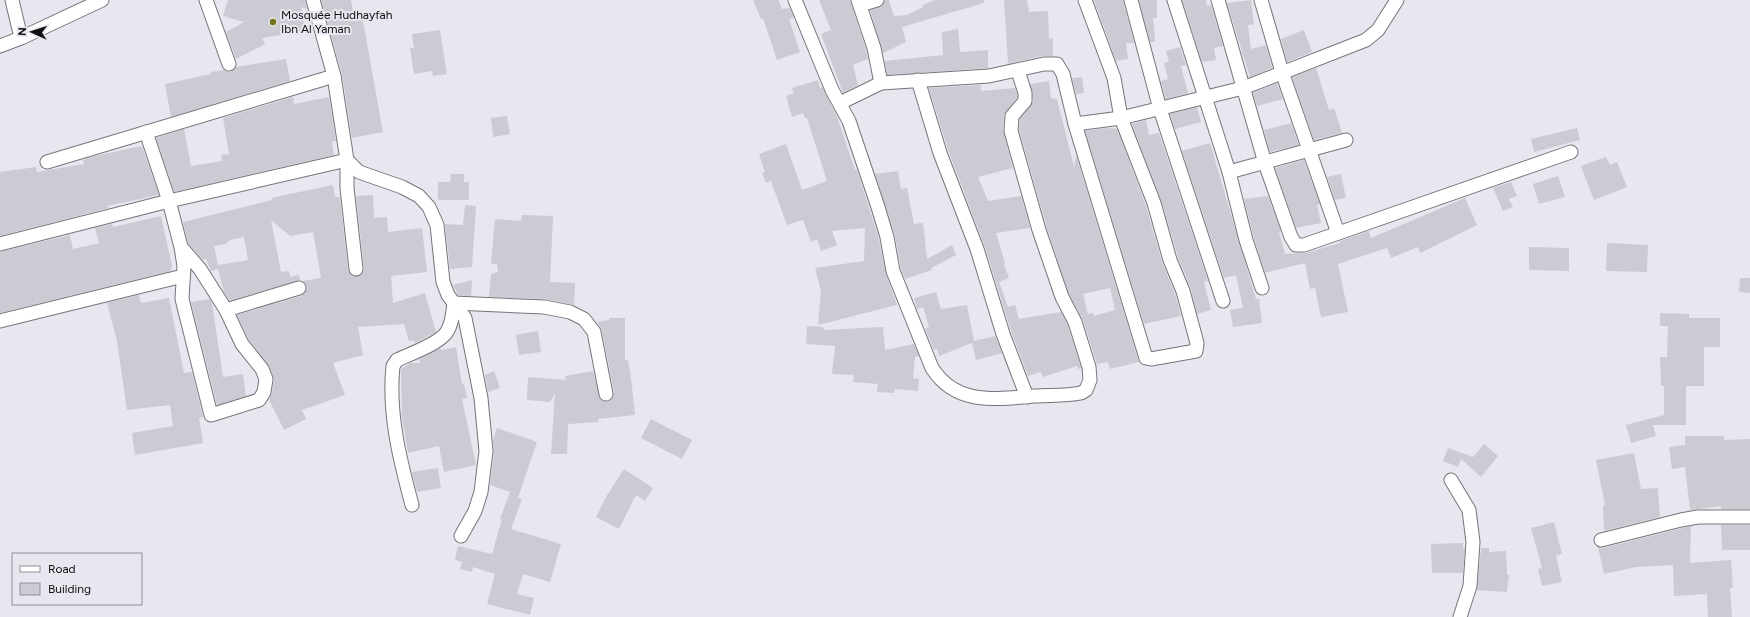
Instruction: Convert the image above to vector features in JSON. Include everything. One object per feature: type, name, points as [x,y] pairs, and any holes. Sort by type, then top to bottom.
[{"type":"street","points":[[12,0],[21,38]]},
{"type":"street","points":[[0,46],[21,38],[102,0]]},
{"type":"street","points":[[206,0],[229,64]]},
{"type":"street","points":[[312,0],[334,76],[347,160],[347,188],[356,269]]},
{"type":"street","points":[[795,0],[832,90],[849,121],[887,237],[893,271],[932,368],[943,383],[958,392],[996,400],[1081,393],[1086,390],[1090,380],[1089,367],[1074,322],[1062,297],[1039,230],[1011,131],[1012,116],[1026,101],[1018,71]]},
{"type":"street","points":[[877,0],[859,3],[874,48],[881,83]]},
{"type":"street","points":[[840,103],[881,83],[989,76],[1018,71],[1049,63],[1060,66],[1075,124],[1146,358],[1151,359],[1196,351],[1196,344],[1183,291],[1170,260],[1154,203],[1121,118],[1114,78],[1085,0]]},
{"type":"street","points":[[1131,0],[1160,109],[1222,301]]},
{"type":"street","points":[[1174,0],[1229,172],[1246,240],[1262,288]]},
{"type":"street","points":[[1218,0],[1265,163],[1291,237],[1296,245],[1304,244],[1338,233],[1570,152]]},
{"type":"street","points":[[1261,0],[1282,72],[1338,233]]},
{"type":"street","points":[[1075,124],[1121,118],[1243,88],[1366,40],[1378,30],[1398,0]]},
{"type":"street","points":[[47,162],[334,76]]},
{"type":"street","points":[[918,80],[940,153],[977,249],[1003,334],[1027,397]]},
{"type":"street","points":[[146,132],[169,201],[181,247],[184,266],[182,276],[182,299],[210,415],[259,400],[264,392],[266,379],[262,368],[242,344],[226,310],[200,269],[181,247]]},
{"type":"street","points":[[1229,172],[1346,140]]},
{"type":"street","points":[[0,244],[169,201],[347,160]]},
{"type":"street","points":[[347,160],[359,172],[419,196],[429,207],[437,225],[443,282],[448,295],[465,318],[468,330],[481,398],[486,451],[481,492],[475,511],[461,536]]},
{"type":"street","points":[[0,321],[182,276]]},
{"type":"street","points":[[226,310],[299,288]]},
{"type":"street","points":[[454,303],[544,307],[570,312],[584,319],[594,332],[606,394]]},
{"type":"street","points":[[412,505],[396,447],[394,430],[393,366],[397,360],[441,339],[447,332],[451,322],[454,303]]},
{"type":"street","points":[[1451,480],[1469,510],[1473,542],[1470,586],[1460,617]]},
{"type":"street","points":[[1601,540],[1687,519],[1750,517]]},
{"type":"building","name":"Mosquée Hudhayfah Ibn Al Yaman","points":[[228,0],[305,0],[307,9],[301,7],[305,31],[262,38],[265,44],[236,59],[226,32],[244,22],[223,16]]},
{"type":"building","points":[[321,0],[351,0],[353,12],[361,10],[383,132],[352,138],[342,74]]},
{"type":"building","points":[[753,0],[778,0],[782,9],[790,8],[794,18],[789,19],[800,52],[777,60],[763,18],[761,19]]},
{"type":"building","points":[[819,0],[850,0],[866,50],[868,59],[853,65],[858,85],[843,93],[821,34],[831,30]]},
{"type":"building","points":[[885,0],[889,0],[894,16],[907,15],[923,7],[922,5],[935,0],[984,0],[984,3],[902,27],[906,42],[883,53],[870,10],[882,6]]},
{"type":"building","points":[[1004,0],[1027,0],[1029,12],[1048,11],[1049,39],[1053,38],[1053,56],[1042,56],[1008,64]]},
{"type":"building","points":[[1094,0],[1123,0],[1134,43],[1126,43],[1128,59],[1116,61]]},
{"type":"building","points":[[1139,0],[1157,0],[1157,18],[1153,18],[1155,42],[1150,42]]},
{"type":"building","points":[[1182,0],[1206,0],[1207,6],[1211,5],[1223,46],[1214,48],[1216,60],[1202,62]]},
{"type":"building","points":[[1251,0],[1254,24],[1248,25],[1251,49],[1266,45],[1272,68],[1250,77],[1227,3]]},
{"type":"building","points":[[958,29],[960,52],[988,50],[988,68],[887,75],[885,61],[943,55],[942,32]]},
{"type":"building","points":[[440,30],[447,74],[433,76],[432,71],[414,74],[410,48],[414,48],[412,34]]},
{"type":"building","points":[[1304,30],[1312,52],[1287,62],[1281,39]]},
{"type":"building","points":[[1180,47],[1186,65],[1181,66],[1188,93],[1166,99],[1161,81],[1168,79],[1164,63],[1169,62],[1166,51]]},
{"type":"building","points":[[286,59],[290,81],[171,117],[165,84],[211,74],[211,72],[223,70],[231,72],[236,67]]},
{"type":"building","points":[[1316,68],[1329,110],[1334,108],[1342,133],[1314,140],[1292,77]]},
{"type":"building","points":[[1082,77],[1084,93],[1076,94],[1072,78]]},
{"type":"building","points":[[818,80],[820,88],[822,87],[837,116],[855,170],[857,170],[879,239],[886,274],[897,305],[818,325],[821,292],[815,268],[864,261],[865,228],[832,231],[837,245],[821,251],[817,239],[811,242],[803,220],[787,225],[771,181],[766,183],[762,173],[765,172],[759,154],[786,144],[802,190],[827,181],[807,118],[805,118],[803,113],[792,117],[786,96],[794,93],[792,88]]},
{"type":"building","points":[[1049,81],[1051,98],[1057,99],[1074,167],[1076,155],[1139,362],[1110,369],[1108,362],[1097,364],[1083,320],[1069,294],[1047,228],[1019,130],[1020,119],[1033,102],[1030,84]],"holes":[[[1110,288],[1115,310],[1094,316],[1093,313],[1088,314],[1083,294]]]},
{"type":"building","points":[[1277,83],[1283,99],[1257,106],[1253,93]]},
{"type":"building","points":[[981,85],[981,91],[1015,88],[1017,98],[1004,115],[1003,130],[1013,168],[978,177],[988,201],[1021,196],[1030,228],[996,233],[1009,278],[999,282],[1008,307],[1015,305],[1019,319],[1061,312],[1068,325],[1081,368],[1077,369],[1077,366],[1043,377],[1041,372],[1028,376],[1011,331],[985,247],[948,150],[929,88]]},
{"type":"building","points":[[293,97],[294,104],[329,97],[336,141],[332,141],[334,155],[174,192],[156,138],[184,129],[191,166],[222,161],[221,155],[229,154],[223,118]]},
{"type":"building","points":[[1197,107],[1201,122],[1175,129],[1170,114]]},
{"type":"building","points":[[507,116],[510,134],[493,137],[491,118]]},
{"type":"building","points":[[1146,120],[1149,135],[1159,133],[1208,281],[1204,282],[1211,310],[1197,314],[1191,289],[1178,257],[1161,200],[1132,124]]},
{"type":"building","points":[[1291,123],[1299,145],[1270,152],[1264,130]]},
{"type":"building","points":[[1106,128],[1117,129],[1146,206],[1162,262],[1175,294],[1181,316],[1144,324],[1085,131]]},
{"type":"building","points":[[1577,128],[1580,140],[1534,152],[1531,139]]},
{"type":"building","points":[[1210,143],[1256,299],[1259,299],[1262,323],[1233,327],[1230,310],[1243,308],[1236,275],[1224,278],[1182,151]]},
{"type":"building","points":[[142,146],[159,195],[107,206],[108,208],[0,236],[0,172],[36,167],[37,172],[84,164],[83,160],[90,157]]},
{"type":"building","points":[[1606,157],[1610,165],[1617,162],[1627,187],[1594,200],[1581,166]]},
{"type":"building","points":[[1304,160],[1320,204],[1317,205],[1321,223],[1296,228],[1275,168]]},
{"type":"building","points":[[898,171],[901,189],[907,188],[914,224],[923,223],[927,259],[952,245],[956,255],[931,268],[932,270],[905,279],[901,269],[895,235],[875,174]]},
{"type":"building","points":[[451,174],[464,174],[464,182],[469,182],[469,200],[438,200],[438,182],[450,182]]},
{"type":"building","points":[[1341,174],[1346,198],[1335,200],[1327,177]]},
{"type":"building","points":[[1558,176],[1565,197],[1539,204],[1533,184]]},
{"type":"building","points":[[1511,182],[1517,196],[1509,199],[1513,207],[1503,211],[1493,188]]},
{"type":"building","points":[[333,185],[335,197],[340,197],[348,270],[352,276],[360,276],[364,269],[356,196],[373,195],[374,218],[387,217],[388,232],[422,228],[427,272],[391,276],[393,303],[425,293],[436,332],[415,343],[414,340],[409,341],[404,324],[358,327],[363,355],[333,363],[345,395],[302,410],[306,419],[284,430],[269,400],[272,393],[274,380],[269,366],[249,340],[237,315],[301,296],[307,289],[306,285],[302,281],[321,278],[313,232],[290,236],[271,220],[281,272],[289,271],[290,277],[299,275],[300,280],[230,301],[224,292],[218,269],[211,271],[206,259],[202,259],[188,243],[183,222],[272,200],[271,198]],"holes":[[[244,237],[248,260],[218,265],[214,246],[226,244],[230,240]]]},
{"type":"building","points":[[1268,196],[1281,231],[1279,232],[1285,254],[1306,253],[1340,243],[1340,241],[1369,231],[1371,238],[1465,198],[1477,225],[1420,253],[1418,247],[1391,258],[1387,248],[1338,264],[1348,312],[1321,317],[1315,288],[1310,289],[1305,263],[1265,273],[1244,199]]},
{"type":"building","points":[[465,205],[476,206],[472,267],[450,269],[445,224],[463,225]]},
{"type":"building","points":[[522,215],[553,216],[550,282],[575,283],[574,305],[544,299],[489,297],[491,274],[498,272],[497,264],[491,264],[495,219],[521,221]]},
{"type":"building","points":[[161,216],[172,266],[171,271],[0,313],[0,252],[70,235],[73,249],[99,243],[95,228],[112,224],[113,227]]},
{"type":"building","points":[[1607,243],[1648,245],[1647,272],[1606,271]]},
{"type":"building","points":[[1529,247],[1569,248],[1569,271],[1529,270]]},
{"type":"building","points":[[1740,278],[1750,278],[1750,293],[1739,292]]},
{"type":"building","points":[[472,280],[471,296],[458,295],[453,285]]},
{"type":"building","points":[[936,292],[941,309],[967,305],[974,341],[995,336],[1002,353],[976,360],[972,343],[939,356],[937,349],[934,350],[925,329],[929,327],[923,307],[917,309],[914,298]]},
{"type":"building","points":[[139,295],[141,303],[169,298],[184,373],[192,372],[203,417],[199,418],[203,443],[135,455],[132,433],[173,426],[170,405],[127,410],[117,341],[107,303]]},
{"type":"building","points":[[210,299],[212,303],[223,377],[243,374],[246,396],[217,405],[191,302]]},
{"type":"building","points":[[1660,313],[1689,314],[1689,318],[1720,318],[1720,347],[1704,347],[1704,386],[1686,386],[1686,425],[1653,425],[1656,436],[1631,443],[1626,425],[1664,415],[1664,386],[1661,386],[1660,357],[1667,357],[1668,326],[1660,326]]},
{"type":"building","points":[[609,318],[625,318],[625,360],[628,360],[630,369],[635,415],[598,419],[599,422],[568,424],[567,454],[551,454],[555,393],[550,402],[527,400],[528,377],[566,380],[565,376],[593,371],[600,399],[604,402],[611,400],[614,392],[602,330],[597,322],[609,320]]},
{"type":"building","points":[[807,326],[823,327],[824,330],[883,327],[885,350],[914,344],[919,356],[915,357],[913,378],[919,379],[918,391],[895,389],[894,393],[877,392],[878,384],[853,382],[854,375],[832,374],[835,346],[806,344]]},
{"type":"building","points":[[538,331],[541,352],[519,355],[516,335]]},
{"type":"building","points":[[456,347],[462,384],[464,384],[467,398],[462,399],[476,465],[444,472],[439,446],[408,453],[402,418],[401,369],[410,363],[420,363],[419,359],[440,348],[441,350]]},
{"type":"building","points":[[494,371],[500,388],[488,392],[485,375]]},
{"type":"building","points":[[651,419],[692,440],[682,459],[641,438]]},
{"type":"building","points":[[497,428],[537,442],[518,498],[522,499],[511,529],[561,544],[550,582],[523,574],[517,594],[534,598],[530,615],[487,604],[495,574],[473,567],[472,572],[460,569],[462,562],[455,560],[458,546],[492,554],[502,519],[500,519],[510,492],[490,485],[494,452],[493,440]]},
{"type":"building","points":[[1685,436],[1724,436],[1724,440],[1750,439],[1750,509],[1721,509],[1721,506],[1690,510],[1685,467],[1672,469],[1669,447],[1685,445]]},
{"type":"building","points":[[1484,444],[1498,456],[1481,477],[1461,459],[1458,467],[1443,461],[1448,448],[1473,457]]},
{"type":"building","points":[[1634,453],[1641,489],[1658,488],[1660,517],[1604,531],[1603,505],[1605,505],[1596,460]]},
{"type":"building","points":[[438,468],[441,488],[417,492],[412,472]]},
{"type":"building","points":[[624,469],[653,488],[645,501],[636,495],[619,529],[596,517],[606,497]]},
{"type":"building","points":[[1554,522],[1562,554],[1556,555],[1562,582],[1542,586],[1538,569],[1542,568],[1531,528]]},
{"type":"building","points":[[1721,525],[1750,525],[1750,550],[1722,550]]},
{"type":"building","points":[[1691,526],[1690,563],[1731,560],[1733,588],[1730,588],[1732,617],[1708,617],[1707,594],[1674,596],[1673,565],[1636,567],[1604,574],[1598,547],[1603,548]]},
{"type":"building","points":[[1463,543],[1463,548],[1465,548],[1463,573],[1432,573],[1431,544]]},
{"type":"building","points":[[1481,548],[1489,548],[1489,552],[1506,551],[1507,575],[1509,575],[1507,592],[1477,590]]},
{"type":"place","name":"Mosquée Hudhayfah Ibn Al Yaman","points":[[273,22]]}]
